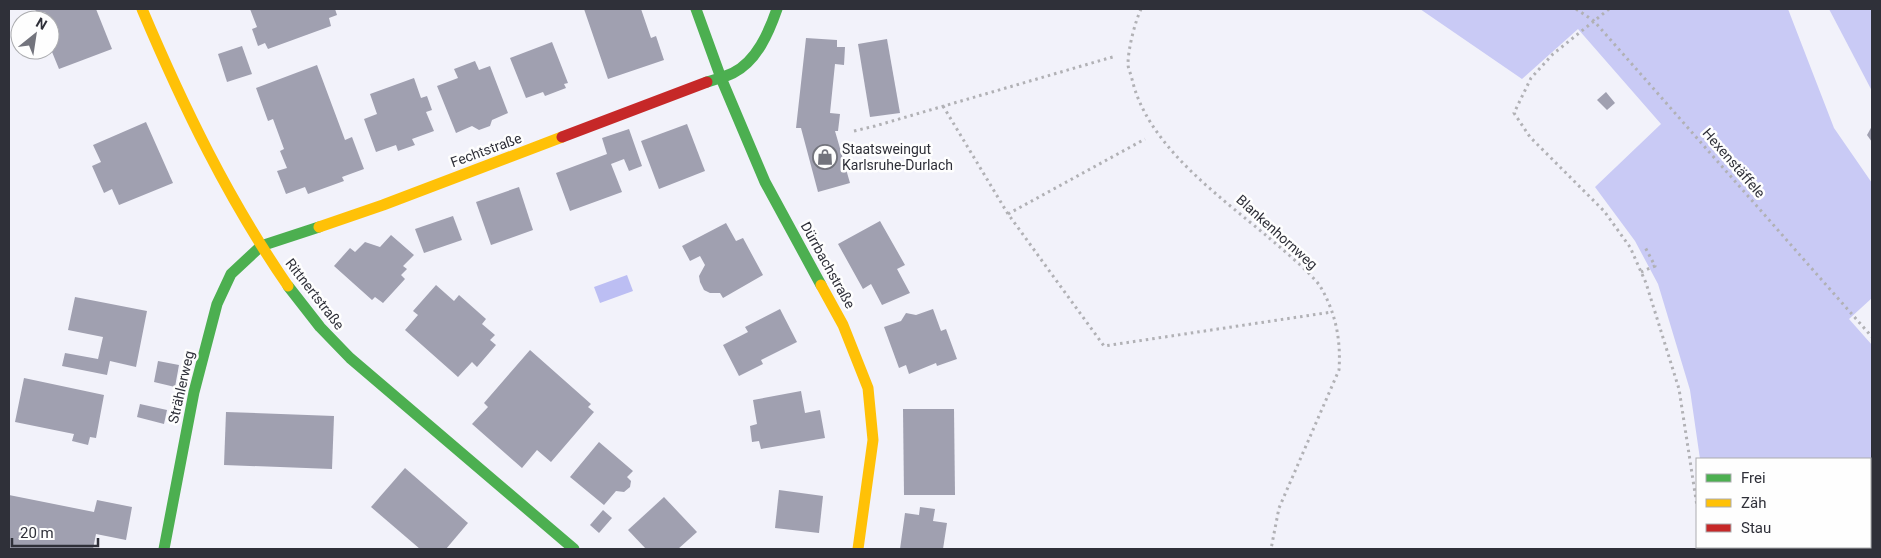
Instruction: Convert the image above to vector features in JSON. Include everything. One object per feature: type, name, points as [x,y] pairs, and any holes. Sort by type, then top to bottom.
[{"type":"street","name":"Rittnertstraße","points":[[142,9],[160,53],[231,196],[261,246],[319,327],[338,347],[574,549]]},
{"type":"street","name":"Dürrbachstraße","points":[[696,9],[721,78],[765,182],[843,325],[868,388],[873,440],[858,549]]},
{"type":"street","name":"Fechtstraße","points":[[261,246],[392,202],[735,72],[751,59],[768,35],[777,9]]},
{"type":"street","name":"Strählerweg","points":[[164,549],[194,392],[217,304],[232,274],[261,246]]},
{"type":"path","name":"Blankenhornweg","points":[[1141,9],[1135,23],[1128,64],[1135,95],[1153,128],[1180,159],[1216,194],[1282,249],[1319,285],[1332,312],[1340,348],[1338,370],[1279,508],[1270,549]]},
{"type":"path","name":"Hexenstäffele","points":[[1576,9],[1594,22],[1872,336]]},
{"type":"path","points":[[1609,9],[1553,54],[1531,78],[1514,113],[1530,137],[1604,211],[1630,247],[1641,272],[1679,389],[1696,500]]},
{"type":"path","points":[[854,131],[1116,56]]},
{"type":"path","points":[[943,106],[1008,214],[1104,346],[1332,312]]},
{"type":"path","points":[[1008,214],[1145,139]]},
{"type":"path","points":[[1641,272],[1654,266],[1644,248]]},
{"type":"path","points":[[1869,333],[1872,329]]},
{"type":"shaded area","points":[[1420,9],[1788,9],[1834,128],[1872,183],[1872,298],[1849,319],[1872,345],[1872,549],[1712,549],[1871,548],[1871,458],[1700,458],[1690,390],[1658,284],[1635,241],[1595,187],[1661,124],[1578,29],[1522,79]]},
{"type":"shaded area","points":[[1829,9],[1872,9],[1872,91]]},
{"type":"shaded area","points":[[627,275],[633,291],[600,303],[594,287]]},
{"type":"building","points":[[96,9],[112,49],[59,69],[55,60],[60,60],[60,10],[35,10]]},
{"type":"building","points":[[250,9],[335,9],[337,15],[329,18],[331,26],[268,49],[265,43],[258,46],[252,29],[257,27]]},
{"type":"building","points":[[584,9],[641,9],[651,38],[656,36],[664,60],[608,79]]},
{"type":"building","points":[[806,38],[837,40],[837,47],[845,47],[844,65],[835,64],[830,113],[840,114],[838,131],[835,131],[850,183],[818,192],[801,128],[796,128]]},
{"type":"building","points":[[887,39],[900,113],[870,117],[858,44]]},
{"type":"building","points":[[552,42],[568,83],[564,84],[566,88],[545,96],[543,92],[526,98],[510,58]]},
{"type":"building","points":[[242,46],[252,74],[227,82],[218,54]]},
{"type":"building","points":[[475,61],[479,70],[490,66],[508,113],[492,120],[490,126],[479,130],[472,126],[456,133],[437,86],[458,78],[454,69]]},
{"type":"building","points":[[317,65],[345,140],[352,137],[364,169],[342,177],[344,181],[308,194],[305,187],[286,194],[277,171],[287,168],[280,151],[284,149],[273,119],[268,121],[256,88]]},
{"type":"building","points":[[414,78],[421,98],[427,96],[432,110],[426,112],[434,131],[412,139],[415,145],[398,151],[396,145],[376,152],[364,119],[377,114],[370,94]]},
{"type":"building","points":[[1606,92],[1615,103],[1607,110],[1597,100]]},
{"type":"building","points":[[146,122],[173,183],[119,205],[112,189],[104,193],[92,166],[101,162],[93,145]]},
{"type":"building","points":[[687,124],[705,171],[659,189],[641,141]]},
{"type":"building","points":[[1872,126],[1872,142],[1867,135]]},
{"type":"building","points":[[629,129],[642,166],[629,171],[624,159],[611,164],[622,192],[570,211],[556,173],[607,154],[602,138]]},
{"type":"building","points":[[519,187],[533,230],[491,245],[476,202]]},
{"type":"building","points":[[453,216],[462,240],[424,253],[415,229]]},
{"type":"building","points":[[880,221],[905,265],[897,269],[910,293],[882,305],[871,284],[863,289],[838,244]]},
{"type":"building","points":[[726,223],[736,241],[743,238],[763,275],[723,298],[720,293],[710,293],[704,290],[699,276],[705,265],[700,256],[690,261],[682,246]]},
{"type":"building","points":[[391,235],[414,255],[403,266],[407,269],[401,275],[405,279],[383,303],[375,297],[372,300],[334,266],[350,248],[355,252],[365,242],[380,247]]},
{"type":"building","points":[[436,285],[454,301],[459,295],[486,319],[482,324],[495,335],[490,340],[496,345],[477,367],[472,362],[458,377],[405,330],[418,315],[413,311]]},
{"type":"building","points":[[75,297],[147,311],[136,367],[110,361],[107,375],[62,366],[65,353],[98,359],[103,337],[68,330]]},
{"type":"building","points":[[780,309],[797,342],[761,360],[763,364],[739,376],[723,345],[748,332],[745,327]]},
{"type":"building","points":[[933,309],[941,331],[946,329],[957,359],[937,366],[936,363],[909,374],[906,365],[899,368],[884,327],[901,321],[906,313],[916,315]]},
{"type":"building","points":[[530,350],[591,404],[588,407],[594,412],[551,462],[537,450],[522,468],[472,424],[488,407],[484,403]]},
{"type":"building","points":[[158,361],[179,365],[175,387],[154,382]]},
{"type":"building","points":[[24,378],[104,395],[96,438],[90,437],[88,445],[72,441],[74,434],[15,422]]},
{"type":"building","points":[[801,391],[805,413],[820,410],[825,438],[761,449],[759,441],[752,442],[750,426],[757,424],[753,400]]},
{"type":"building","points":[[140,404],[167,410],[164,424],[137,417]]},
{"type":"building","points":[[903,409],[954,409],[955,495],[904,495]]},
{"type":"building","points":[[226,412],[334,416],[332,469],[224,465]]},
{"type":"building","points":[[599,442],[633,471],[627,477],[631,481],[630,487],[624,492],[616,491],[604,505],[570,477]]},
{"type":"building","points":[[405,468],[468,523],[446,549],[420,549],[371,507]]},
{"type":"building","points":[[779,490],[823,496],[819,533],[775,528]]},
{"type":"building","points":[[9,495],[94,512],[97,500],[132,507],[126,540],[96,534],[93,549],[9,549]]},
{"type":"building","points":[[664,497],[697,532],[678,549],[646,549],[628,530]]},
{"type":"building","points":[[920,507],[935,509],[933,521],[947,523],[943,549],[900,549],[905,513],[919,515]]},
{"type":"building","points":[[603,510],[612,518],[599,533],[590,525]]},
{"type":"traffic: fast","points":[[696,9],[721,78],[765,182],[821,285]]},
{"type":"traffic: fast","points":[[707,82],[733,73],[749,61],[766,36],[777,9]]},
{"type":"traffic: fast","points":[[164,549],[194,392],[217,304],[231,274],[261,246],[319,227]]},
{"type":"traffic: fast","points":[[288,286],[320,327],[350,358],[574,549]]},
{"type":"traffic: slow","points":[[142,9],[190,116],[226,186],[288,286]]},
{"type":"traffic: slow","points":[[319,227],[383,205],[562,137]]},
{"type":"traffic: slow","points":[[821,285],[843,325],[868,388],[873,440],[858,549]]},
{"type":"traffic: jam","points":[[562,137],[707,82]]},
{"type":"place","name":"Staatsweingut Karlsruhe-Durlach","points":[[825,157]]}]
